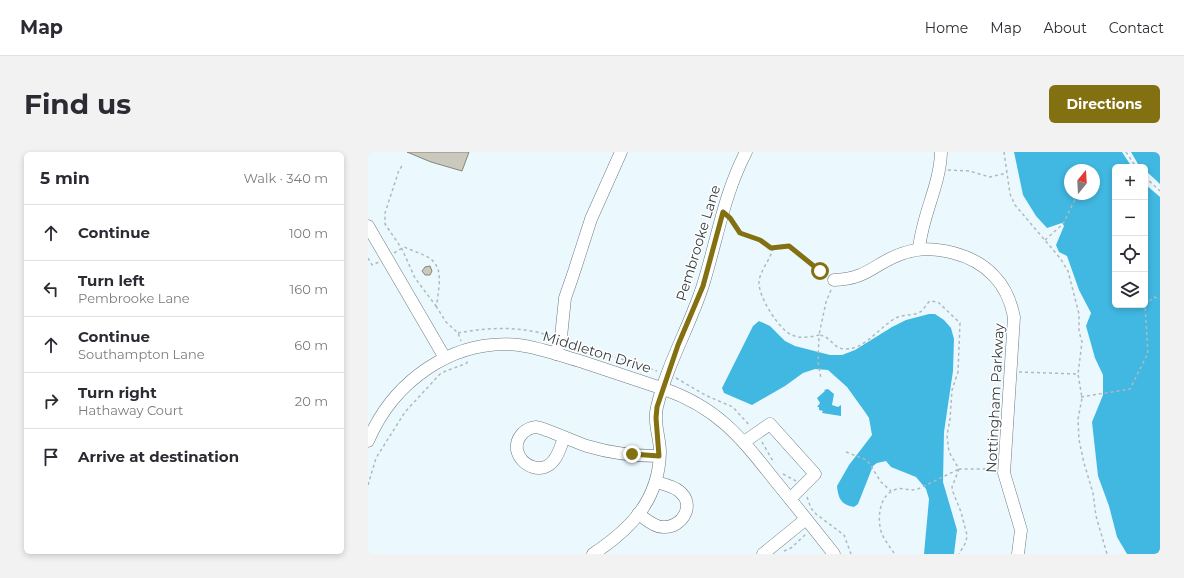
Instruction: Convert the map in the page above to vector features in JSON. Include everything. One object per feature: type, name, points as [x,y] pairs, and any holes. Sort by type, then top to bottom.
[{"type":"street","points":[[556,354],[561,339],[565,298],[591,218],[621,152]]},
{"type":"street","name":"Pembrooke Lane","points":[[656,482],[659,456],[656,412],[663,388],[703,286],[723,212],[732,184],[746,152]]},
{"type":"street","points":[[919,249],[923,221],[940,168],[941,152]]},
{"type":"street","points":[[368,226],[445,358]]},
{"type":"street","name":"Nottingham Parkway","points":[[834,280],[860,277],[898,256],[919,249],[938,250],[966,258],[990,272],[1001,284],[1008,298],[1014,317],[1004,469],[1006,482],[1021,530],[1018,554]]},
{"type":"street","name":"Middleton Drive","points":[[368,441],[379,418],[395,396],[414,377],[445,358],[486,346],[508,345],[528,347],[556,354],[663,388],[682,395],[706,408],[727,425],[744,442],[790,499],[813,521],[834,554]]},
{"type":"street","points":[[744,442],[770,424],[815,474],[790,499]]},
{"type":"street","points":[[564,438],[603,450],[659,456]]},
{"type":"street","points":[[593,554],[620,535],[638,514],[656,482],[672,487],[683,494],[687,505],[684,517],[680,523],[675,525],[662,527],[638,514]]},
{"type":"street","points":[[763,554],[813,521]]},
{"type":"path","points":[[1004,152],[1010,194],[1015,205],[1066,265],[1070,276],[1082,342],[1078,374],[1081,397],[1078,419],[1079,440],[1093,493],[1096,516],[1107,554]]},
{"type":"path","points":[[1126,152],[1134,164]]},
{"type":"path","points":[[368,485],[376,458],[401,417],[441,373],[467,363],[465,351],[458,333],[446,322],[415,278],[402,249],[388,230],[384,218],[399,170],[402,166]]},
{"type":"path","points":[[940,168],[970,171],[990,177],[1007,173]]},
{"type":"path","points":[[1148,180],[1160,191]]},
{"type":"path","points":[[1045,240],[1062,226],[1075,200]]},
{"type":"path","points":[[723,212],[730,218],[740,233],[755,238],[773,248],[789,246],[798,255],[834,280],[826,302],[819,335],[818,362],[821,379]]},
{"type":"path","points":[[387,258],[404,247],[430,258],[439,268],[440,280],[436,306]]},
{"type":"path","points":[[773,248],[769,263],[762,273],[759,285],[768,309],[781,328],[793,336],[799,337],[819,335],[829,338],[837,348],[846,350],[879,332],[898,317],[921,312],[930,301],[938,302],[947,313],[960,323],[958,372],[952,390],[947,436],[949,452],[958,469],[952,487],[953,492],[961,512],[967,535],[966,542],[959,554]]},
{"type":"path","points":[[1148,302],[1154,297],[1160,299]]},
{"type":"path","points":[[1081,397],[1103,395],[1130,389],[1148,353],[1145,308]]},
{"type":"path","points":[[458,333],[483,330],[520,329],[561,339],[668,375],[707,396],[733,407],[768,450],[775,468]]},
{"type":"path","points":[[1011,373],[1030,372],[1064,375],[1078,374]]},
{"type":"path","points":[[846,452],[866,460],[878,478],[891,491]]},
{"type":"path","points":[[894,553],[883,536],[879,518],[881,506],[885,497],[891,491],[901,487],[913,490],[918,489],[958,469],[1004,469]]},
{"type":"path","points":[[780,473],[794,479],[802,487],[811,508],[813,521],[797,543],[784,551]]},
{"type":"path","points":[[813,521],[844,535],[850,554]]},
{"type":"water","points":[[1014,152],[1122,152],[1130,164],[1112,164],[1112,308],[1148,308],[1148,187],[1160,197],[1160,554],[1127,554],[1117,537],[1109,506],[1098,476],[1092,422],[1103,395],[1103,375],[1095,358],[1086,326],[1091,313],[1079,290],[1067,256],[1059,252],[1056,245],[1064,226],[1062,223],[1047,228],[1036,216],[1023,195]]},
{"type":"water","points":[[1131,152],[1160,152],[1160,184],[1148,173],[1148,164],[1138,164]]},
{"type":"water","points":[[929,314],[935,314],[944,320],[951,328],[954,339],[953,371],[944,432],[943,482],[957,530],[954,554],[924,554],[929,499],[926,489],[916,477],[891,467],[886,461],[877,463],[873,466],[858,504],[854,507],[843,503],[839,497],[837,486],[849,465],[872,435],[869,418],[865,412],[847,387],[828,370],[815,369],[803,373],[785,386],[752,405],[724,393],[722,388],[753,326],[759,321],[770,326],[785,341],[795,346],[830,355],[842,355],[855,350],[906,320]]},
{"type":"water","points":[[828,389],[834,394],[832,405],[838,407],[841,405],[841,416],[822,413],[823,411],[819,410],[819,407],[817,407],[820,403],[817,398],[825,391],[824,390]]},
{"type":"building","points":[[407,152],[469,152],[462,171],[431,162]]},
{"type":"building","points":[[430,266],[432,271],[430,275],[425,275],[422,271],[425,267]]},
{"type":"route","points":[[632,454],[659,456],[660,453],[656,418],[657,407],[678,345],[703,286],[723,212],[730,218],[737,230],[743,235],[760,240],[771,248],[783,245],[789,246],[798,255],[820,271]]}]
